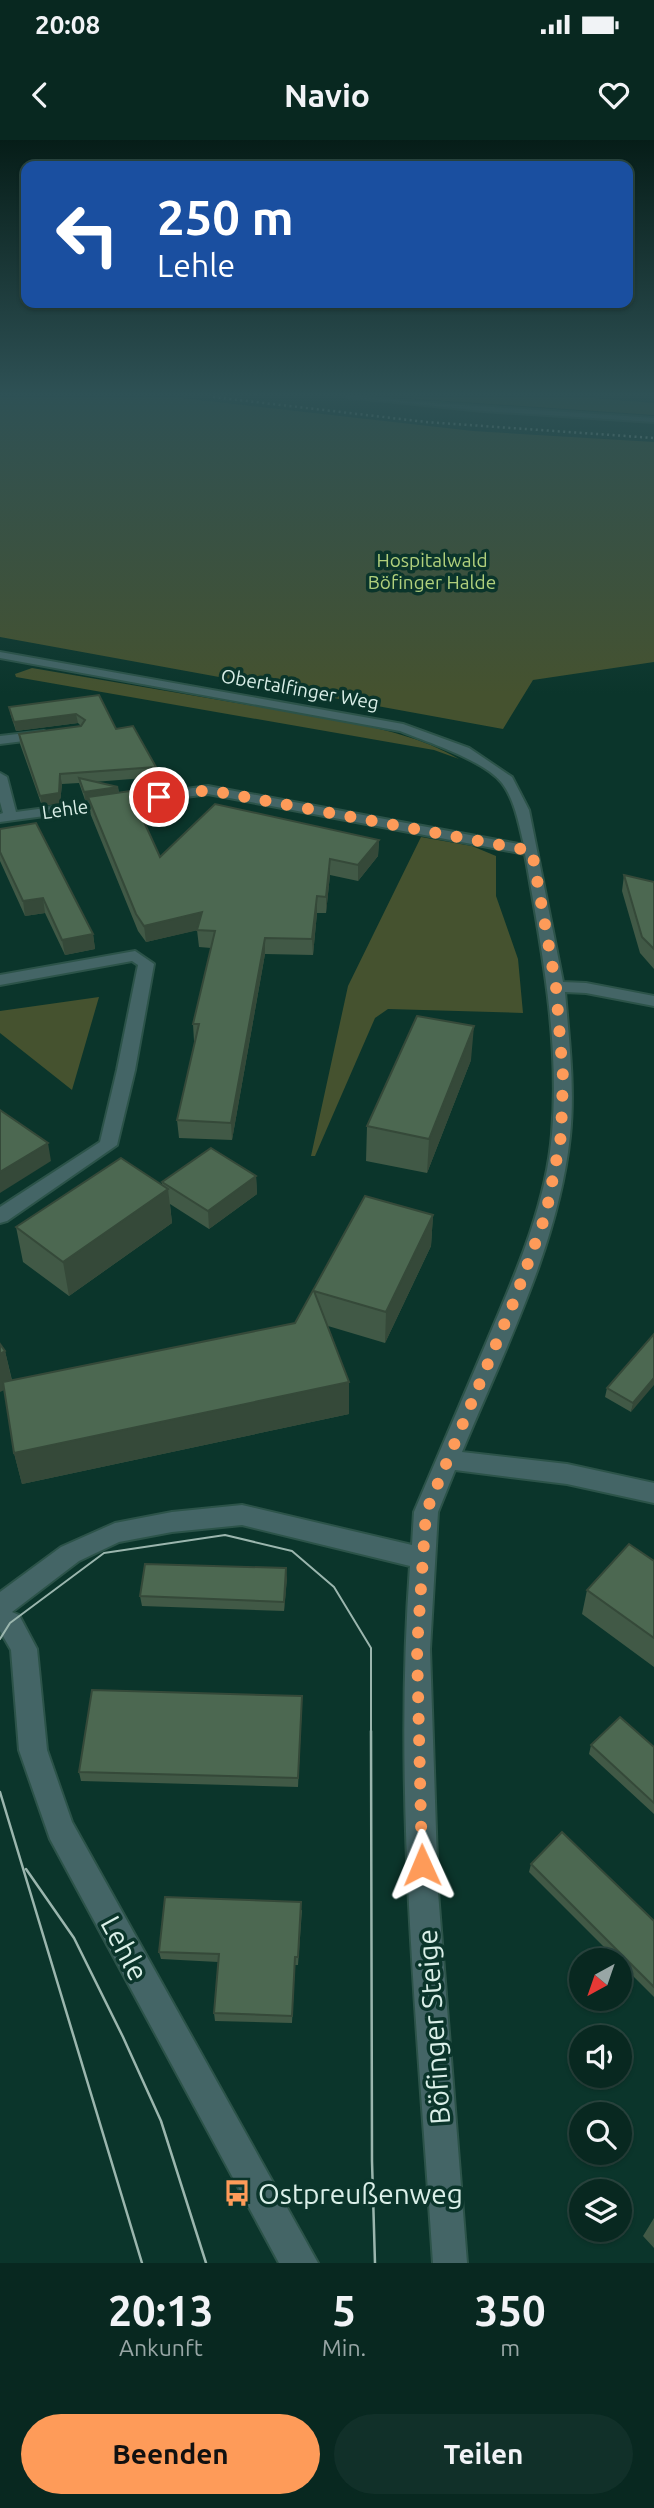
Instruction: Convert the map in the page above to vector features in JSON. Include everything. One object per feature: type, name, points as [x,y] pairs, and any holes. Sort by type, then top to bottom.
[{"type":"street","name":"Obertalfinger Weg","points":[[0,655],[403,727],[464,751],[507,780],[522,810],[532,851]]},
{"type":"street","points":[[0,740],[52,734]]},
{"type":"street","name":"Lehle","points":[[0,777],[6,817],[208,790],[532,851]]},
{"type":"street","name":"Böfinger Steige","points":[[450,2263],[423,1892],[417,1648],[425,1559],[426,1512],[546,1214],[561,1136],[563,1077],[556,987],[532,851]]},
{"type":"street","points":[[0,980],[135,956],[146,964],[126,1070],[108,1145],[0,1216]]},
{"type":"street","points":[[556,987],[586,988],[654,1001]]},
{"type":"street","points":[[449,1460],[567,1474],[654,1493]]},
{"type":"street","points":[[0,1607],[70,1554],[115,1533],[172,1522],[242,1515],[425,1559]]},
{"type":"street","name":"Lehle","points":[[0,1619],[10,1623],[24,1649],[33,1750],[60,1829],[293,2255],[301,2263]]},
{"type":"green space","name":"Hospitalwald Böfinger Halde","points":[[0,496],[654,496],[654,662],[533,680],[503,729],[0,637]]},
{"type":"green space","points":[[32,668],[358,724],[417,740],[459,759],[434,750],[16,677],[15,674]]},
{"type":"green space","points":[[421,837],[472,846],[496,856],[496,896],[518,959],[523,1013],[388,1009],[375,1018],[315,1156],[311,1156],[348,986]]},
{"type":"green space","points":[[99,997],[72,1090],[0,1033],[0,1011]]},
{"type":"building","points":[[99,695],[116,729],[133,726],[156,767],[60,774],[59,793],[40,796],[19,734],[81,726],[85,720],[76,714],[14,722],[9,707]]},
{"type":"building","points":[[79,778],[118,787],[84,792]]},
{"type":"building","points":[[130,791],[160,857],[215,804],[379,840],[358,865],[330,859],[326,897],[317,896],[312,939],[265,938],[231,1123],[177,1120],[199,1024],[193,1024],[215,931],[197,930],[202,912],[144,926],[136,914],[88,797]]},
{"type":"building","points":[[36,823],[93,934],[62,940],[43,898],[23,901],[0,852],[0,829]]},
{"type":"building","points":[[624,875],[654,882],[654,949],[642,937]]},
{"type":"building","points":[[417,1016],[474,1026],[429,1139],[367,1126]]},
{"type":"building","points":[[0,1110],[48,1143],[0,1172]]},
{"type":"building","points":[[211,1148],[256,1176],[208,1211],[162,1182]]},
{"type":"building","points":[[121,1158],[168,1189],[63,1262],[16,1227]]},
{"type":"building","points":[[365,1196],[433,1215],[386,1312],[314,1291],[349,1382],[14,1453],[3,1382],[295,1323]]},
{"type":"building","points":[[654,1334],[654,1378],[633,1403],[607,1388]]},
{"type":"building","points":[[629,1544],[654,1561],[654,1638],[587,1590]]},
{"type":"building","points":[[145,1564],[286,1568],[284,1602],[140,1596]]},
{"type":"building","points":[[92,1690],[302,1696],[298,1778],[79,1772]]},
{"type":"building","points":[[620,1717],[654,1747],[654,1803],[591,1745]]},
{"type":"building","points":[[562,1832],[654,1921],[654,1987],[632,1965],[632,1948],[615,1948],[531,1864]]},
{"type":"building","points":[[165,1897],[301,1902],[292,2016],[214,2013],[219,1954],[159,1952]]},
{"type":"tram line","points":[[0,1639],[10,1623],[104,1553],[225,1535],[292,1551],[334,1587],[371,1648],[371,1731]]},
{"type":"tram line","points":[[371,1731],[372,2161],[375,2263]]},
{"type":"tram line","points":[[0,1792],[142,2263]]},
{"type":"tram line","points":[[26,1869],[74,1938],[123,2037],[161,2121],[206,2263]]},
{"type":"place","name":"Ostpreußenweg","points":[[237,2193]]},
{"type":"route","points":[[159,797],[208,790],[532,851],[556,987],[563,1077],[561,1136],[546,1214],[514,1301],[426,1512],[425,1559],[417,1648],[422,1865]]}]
